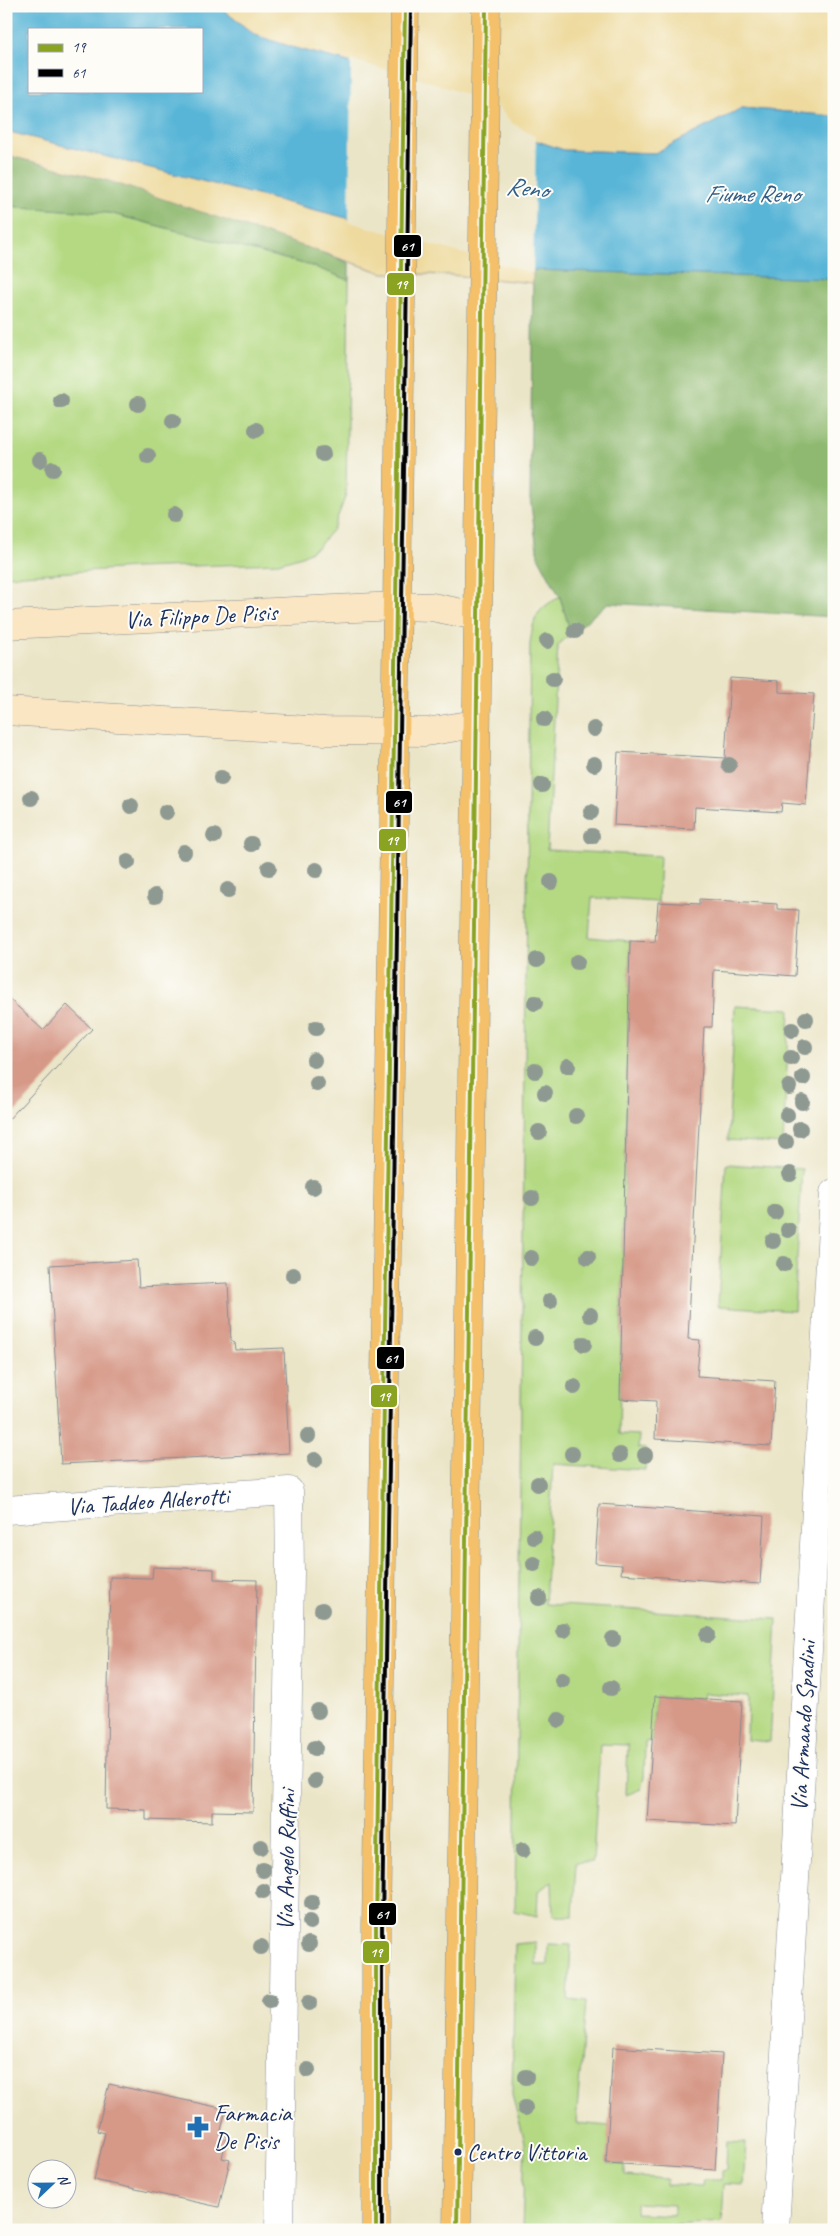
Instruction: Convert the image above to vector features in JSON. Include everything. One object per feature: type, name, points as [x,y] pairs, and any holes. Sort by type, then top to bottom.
[{"type":"main road","points":[[376,2230],[376,1927],[405,6]]},
{"type":"main road","points":[[457,2230],[475,724],[486,6]]},
{"type":"street","name":"Via Filippo De Pisis","points":[[6,625],[396,606],[432,607],[477,616]]},
{"type":"street","points":[[6,710],[324,731],[395,732],[449,730],[475,724]]},
{"type":"street","name":"Via Armando Spadini","points":[[775,2230],[834,1193]]},
{"type":"street","name":"Via Taddeo Alderotti","points":[[6,1510],[289,1491]]},
{"type":"street","name":"Via Angelo Ruffini","points":[[279,2230],[290,1582],[289,1491]]},
{"type":"green space","points":[[6,155],[109,181],[288,239],[349,263],[349,280],[312,266],[109,213],[6,206]]},
{"type":"green space","points":[[6,206],[109,213],[312,266],[349,280],[346,495],[333,529],[318,547],[302,556],[278,563],[135,568],[6,576]]},
{"type":"green space","points":[[533,270],[834,279],[834,617],[608,603],[571,634],[560,597],[538,556],[530,498]]},
{"type":"green space","points":[[560,597],[571,634],[558,645],[547,850],[660,856],[658,902],[592,898],[589,937],[630,941],[619,1434],[639,1435],[638,1448],[646,1449],[645,1470],[553,1464],[545,1604],[777,1619],[770,1742],[747,1740],[748,1696],[704,1693],[703,1699],[655,1696],[652,1741],[645,1742],[644,1777],[641,1789],[626,1795],[628,1745],[600,1744],[593,1862],[576,1862],[573,1916],[553,1916],[552,1882],[538,1891],[537,1916],[515,1911],[530,644],[537,615],[545,606]]},
{"type":"green space","points":[[735,1006],[790,1009],[783,1144],[728,1140]]},
{"type":"green space","points":[[726,1164],[802,1169],[794,1311],[718,1306]]},
{"type":"green space","points":[[536,1942],[536,1965],[548,1965],[548,1944],[571,1945],[568,2000],[586,2002],[576,2123],[609,2126],[607,2163],[625,2165],[625,2176],[667,2179],[666,2185],[702,2186],[703,2180],[721,2180],[721,2171],[726,2170],[727,2142],[746,2143],[743,2185],[724,2184],[722,2222],[672,2225],[670,2230],[522,2230],[525,2142],[512,2095],[515,1944]],"holes":[[[636,2203],[674,2205],[674,2215],[636,2213]]]},
{"type":"sand","points":[[218,6],[834,6],[834,116],[742,108],[655,153],[564,150],[537,141],[429,83],[295,48],[255,35]]},
{"type":"sand","points":[[6,131],[339,216],[533,270],[533,283],[451,275],[383,273],[109,181],[6,155]]},
{"type":"water","name":"Fiume Reno","points":[[6,6],[218,6],[255,35],[295,48],[429,83],[537,141],[564,150],[655,153],[742,108],[834,116],[834,279],[533,270],[339,216],[6,131]]},
{"type":"pier","points":[[351,60],[429,81],[497,106],[512,123],[536,137],[533,273],[349,222]]},
{"type":"building","points":[[730,678],[779,681],[779,692],[814,694],[806,805],[782,803],[781,812],[695,807],[694,829],[614,825],[618,752],[725,758]]},
{"type":"building","points":[[700,899],[777,904],[777,909],[799,910],[795,976],[714,970],[712,1027],[704,1027],[688,1339],[700,1340],[697,1376],[775,1381],[771,1446],[655,1439],[656,1401],[620,1399],[630,941],[655,942],[658,902],[700,904]]},
{"type":"building","points":[[6,996],[43,1030],[67,1005],[92,1029],[6,1122]]},
{"type":"building","points":[[137,1260],[139,1287],[228,1283],[231,1342],[234,1343],[235,1350],[284,1348],[289,1453],[61,1464],[50,1265]]},
{"type":"building","points":[[599,1504],[764,1516],[760,1584],[621,1574],[622,1565],[595,1563]]},
{"type":"building","points":[[153,1567],[214,1569],[214,1579],[257,1580],[253,1812],[212,1811],[212,1822],[146,1820],[146,1810],[106,1809],[110,1577],[152,1578]]},
{"type":"building","points":[[655,1696],[742,1701],[735,1826],[647,1821]]},
{"type":"building","points":[[613,2047],[722,2054],[715,2170],[606,2163]]},
{"type":"building","points":[[109,2084],[226,2109],[220,2135],[227,2136],[222,2158],[230,2160],[219,2207],[94,2180],[105,2133],[97,2131]]},
{"type":"transit line","name":"19","points":[[376,2230],[376,1927],[405,6]]},
{"type":"transit line","name":"61","points":[[382,2230],[382,1927],[411,6]]},
{"type":"transit line","name":"19","points":[[457,2230],[486,6]]},
{"type":"place","name":"Farmacia De Pisis","points":[[198,2127]]},
{"type":"place","name":"Centro Vittoria","points":[[458,2152]]},
{"type":"water label","name":"Reno","points":[[527,188]]}]
